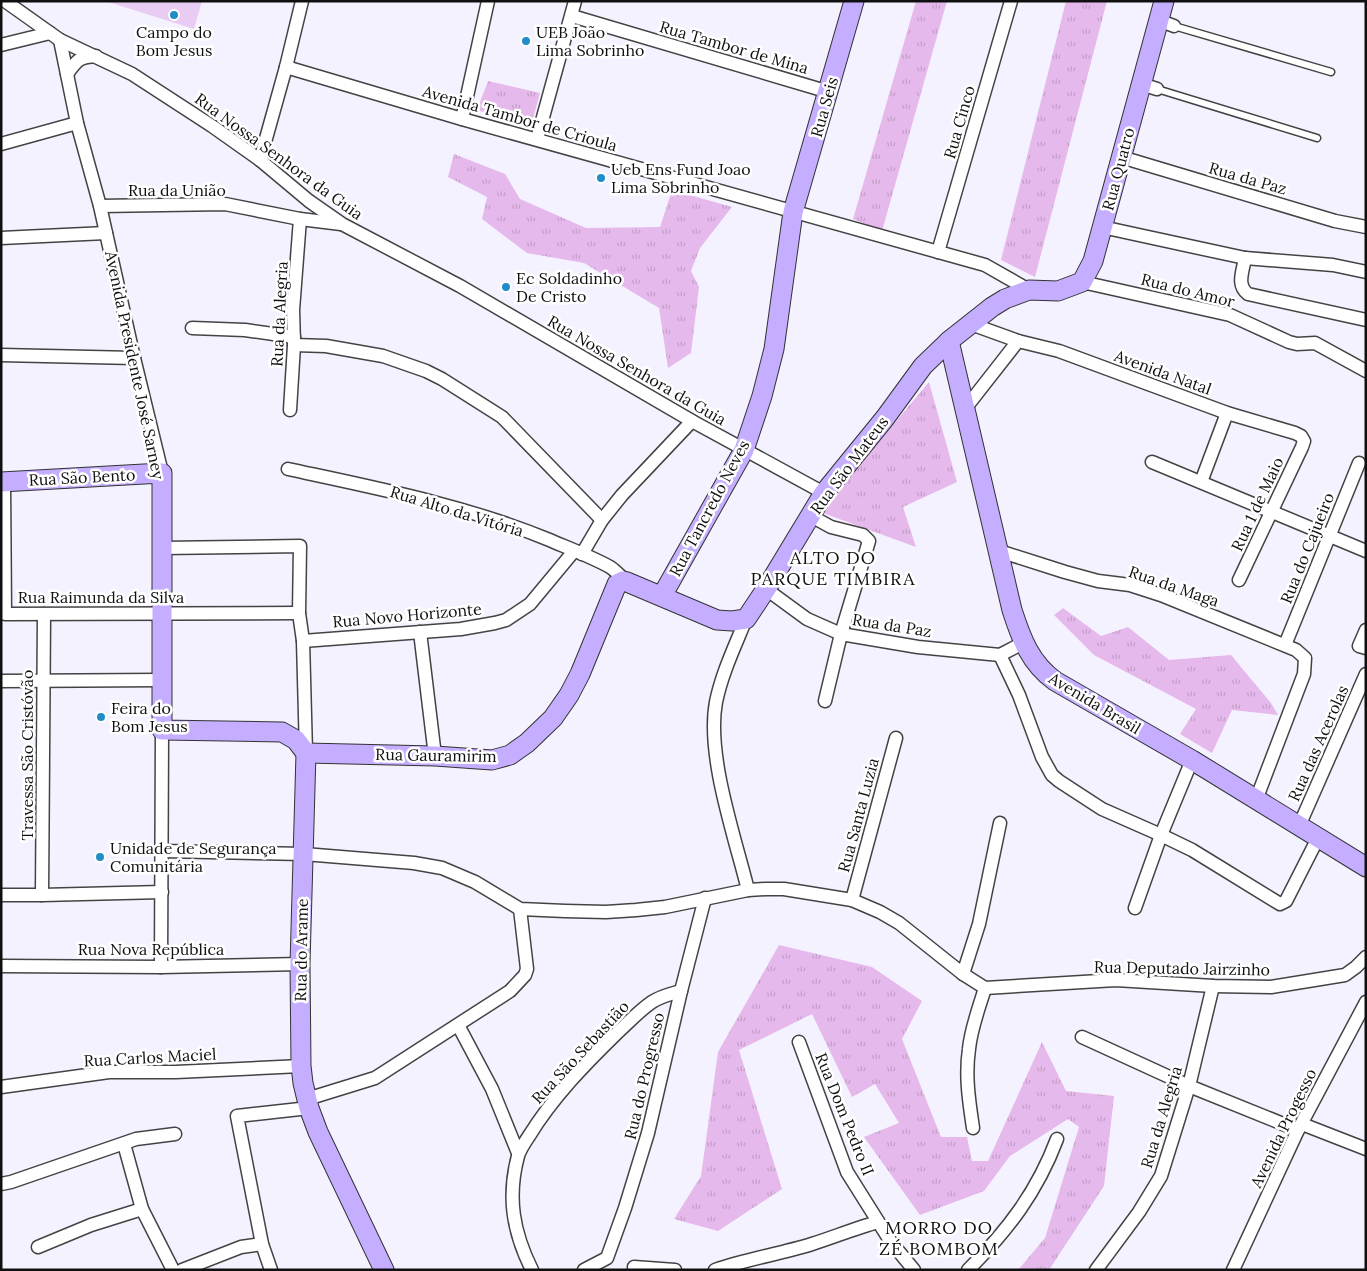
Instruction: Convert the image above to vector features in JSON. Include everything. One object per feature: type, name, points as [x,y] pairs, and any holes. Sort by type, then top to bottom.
[{"type":"street","points":[[260,160],[302,1]]},
{"type":"street","points":[[462,119],[488,1]]},
{"type":"street","points":[[537,139],[575,1]]},
{"type":"street","name":"Rua Seis","points":[[793,212],[854,1]]},
{"type":"street","name":"Rua Cinco","points":[[938,252],[1010,1]]},
{"type":"street","name":"Rua Quatro","points":[[1082,282],[1093,261],[1121,158],[1149,86],[1166,23],[1164,1]]},
{"type":"street","name":"Rua Nossa Senhora da Guia","points":[[6,2],[55,36],[139,79],[218,130],[260,160],[309,201],[342,224],[460,286],[692,421],[824,493]]},
{"type":"street","name":"Rua Tambor de Mina","points":[[572,16],[829,92]]},
{"type":"street","points":[[1,45],[55,36]]},
{"type":"street","name":"Avenida Presidente José Sarney","points":[[55,36],[67,74],[77,123],[100,206],[162,473],[162,967]]},
{"type":"street","points":[[67,74],[75,63],[83,57],[96,56]]},
{"type":"street","name":"Avenida Tambor de Crioula","points":[[286,67],[462,119],[985,265],[1028,290]]},
{"type":"street","points":[[1,144],[77,123]]},
{"type":"street","name":"Rua da Paz","points":[[1121,158],[1335,221],[1366,227]]},
{"type":"street","name":"Rua da União","points":[[100,206],[226,204],[300,219],[342,224]]},
{"type":"street","name":"Rua Tancredo Neves","points":[[662,596],[744,450],[762,396],[774,349],[793,212]]},
{"type":"street","name":"Rua da Alegria","points":[[290,410],[294,341],[293,310],[300,219]]},
{"type":"street","points":[[1102,227],[1245,258],[1333,265],[1366,272]]},
{"type":"street","points":[[1,238],[106,233]]},
{"type":"street","points":[[1245,258],[1240,285],[1248,294],[1366,320]]},
{"type":"street","points":[[1028,290],[1058,291],[1082,282]]},
{"type":"street","name":"Rua do Amor","points":[[1082,282],[1230,315],[1289,342],[1297,344],[1315,343],[1366,371]]},
{"type":"street","name":"Rua São Mateus","points":[[748,890],[720,780],[715,734],[716,703],[722,680],[746,619],[824,493],[885,418],[923,366],[949,341],[992,307],[1028,290]]},
{"type":"street","name":"Avenida Natal","points":[[971,324],[1018,341],[1059,351],[1227,413],[1201,482]]},
{"type":"street","points":[[192,328],[245,330],[294,341],[383,356],[426,371],[502,417],[602,520]]},
{"type":"street","name":"Avenida Brasil","points":[[949,341],[1012,610],[1028,653],[1048,676],[1192,760],[1366,867]]},
{"type":"street","points":[[964,410],[1018,341]]},
{"type":"street","points":[[1,355],[134,358]]},
{"type":"street","name":"Rua 1 de Maio","points":[[1227,413],[1295,433],[1301,436],[1304,441],[1239,580]]},
{"type":"street","name":"Rua Novo Horizonte","points":[[304,641],[461,629],[506,620],[530,604],[578,552],[622,495],[692,421]]},
{"type":"street","points":[[1152,462],[1366,551]]},
{"type":"street","name":"Rua do Cajueiro","points":[[1284,645],[1359,463]]},
{"type":"street","name":"Rua Alto da Vitória","points":[[288,469],[391,491],[457,508],[526,531],[578,552],[610,568],[621,580],[717,620],[732,621],[746,619]]},
{"type":"street","name":"Rua São Bento","points":[[2,482],[162,473]]},
{"type":"street","name":"Rua Raimunda da Silva","points":[[2,482],[5,614],[299,613]]},
{"type":"street","points":[[811,516],[830,527],[863,535],[868,539],[869,544],[841,634],[825,701]]},
{"type":"street","points":[[162,548],[300,546],[299,613]]},
{"type":"street","name":"Rua da Maga","points":[[999,551],[1098,581],[1130,585],[1161,595],[1296,650],[1305,658],[1304,674],[1256,800]]},
{"type":"street","name":"Rua Gauramirim","points":[[306,753],[435,756],[492,760],[510,755],[534,737],[553,718],[569,695],[621,580]]},
{"type":"street","name":"Rua da Paz","points":[[766,589],[807,619],[841,634],[918,647],[1000,655]]},
{"type":"street","name":"Rua do Arame","points":[[299,613],[304,641],[306,753],[300,964],[301,1066],[308,1104],[322,1141],[384,1270]]},
{"type":"street","name":"Travessa São Cristóvão","points":[[42,896],[44,614]]},
{"type":"street","points":[[1363,647],[1366,630]]},
{"type":"street","points":[[420,632],[435,756]]},
{"type":"street","points":[[1023,643],[1000,655],[1019,695],[1042,757],[1052,775],[1059,781],[1102,809],[1192,850],[1276,903],[1281,904],[1286,901],[1318,838]]},
{"type":"street","name":"Rua das Acerolas","points":[[1299,826],[1366,674]]},
{"type":"street","points":[[1,681],[162,680]]},
{"type":"street","points":[[162,730],[282,732],[296,740],[306,753]]},
{"type":"street","name":"Rua Santa Luzia","points":[[852,900],[896,738]]},
{"type":"street","points":[[1136,908],[1161,835],[1192,760]]},
{"type":"street","points":[[963,974],[979,924],[1000,823]]},
{"type":"street","points":[[162,851],[304,854],[414,863],[442,868],[475,882],[520,908],[606,912],[665,907],[748,890],[784,889],[852,900],[880,912],[899,923],[963,974],[986,988],[974,1024],[967,1066],[967,1084],[973,1128]]},
{"type":"street","points":[[1,895],[42,896],[162,892]]},
{"type":"street","name":"Rua do Progresso","points":[[584,1270],[607,1258],[625,1208],[648,1132],[705,898]]},
{"type":"street","points":[[271,1270],[262,1244],[237,1116],[308,1104],[375,1078],[510,992],[528,969],[520,908]]},
{"type":"street","name":"Rua Deputado Jairzinho","points":[[986,988],[1116,980],[1213,986],[1271,986],[1344,975],[1366,957]]},
{"type":"street","name":"Rua Nova República","points":[[1,966],[162,967],[300,964]]},
{"type":"street","name":"Rua da Alegria","points":[[1096,1270],[1139,1212],[1161,1176],[1189,1086],[1213,986]]},
{"type":"street","name":"Rua São Sebastião","points":[[532,1270],[522,1250],[512,1210],[518,1153],[544,1112],[608,1041],[654,1000],[681,991]]},
{"type":"street","name":"Avenida Progesso","points":[[1233,1270],[1300,1127],[1366,1002]]},
{"type":"street","points":[[458,1025],[492,1090],[518,1153]]},
{"type":"street","points":[[1082,1037],[1189,1086],[1366,1149]]},
{"type":"street","name":"Rua Dom Pedro II","points":[[799,1042],[847,1172],[891,1242],[914,1270]]},
{"type":"street","name":"Rua Carlos Maciel","points":[[1,1087],[109,1072],[176,1072],[301,1066]]},
{"type":"street","points":[[1,1184],[12,1182],[136,1139],[175,1134]]},
{"type":"street","points":[[968,1270],[992,1246],[1027,1201],[1050,1157],[1057,1139]]},
{"type":"street","points":[[124,1144],[142,1209],[173,1270]]},
{"type":"street","points":[[38,1247],[91,1225],[142,1209]]},
{"type":"street","points":[[715,1270],[738,1262],[812,1244],[843,1232],[878,1222]]},
{"type":"street","points":[[182,1270],[241,1247],[262,1244]]},
{"type":"street","points":[[634,1266],[674,1270]]},
{"type":"lane","points":[[1166,23],[1332,72]]},
{"type":"lane","points":[[1149,86],[1317,138]]},
{"type":"green space","points":[[916,1],[947,1],[882,231],[853,219]]},
{"type":"green space","points":[[1066,1],[1107,1],[1035,277],[1001,260]]},
{"type":"green space","points":[[488,81],[540,93],[531,126],[477,110]]},
{"type":"green space","points":[[454,154],[505,174],[520,199],[586,228],[660,227],[672,190],[732,207],[700,248],[691,271],[699,287],[691,353],[668,368],[659,308],[584,263],[527,253],[482,219],[487,197],[448,177]]},
{"type":"green space","points":[[929,382],[957,482],[903,507],[916,547],[820,512]]},
{"type":"green space","points":[[1063,608],[1101,636],[1128,627],[1169,660],[1231,655],[1271,703],[1278,715],[1232,710],[1212,753],[1180,734],[1196,709],[1094,655],[1054,615]]},
{"type":"green space","points":[[779,945],[872,967],[922,1001],[902,1039],[941,1137],[967,1137],[972,1161],[988,1161],[1042,1042],[1066,1091],[1114,1096],[1104,1186],[1049,1270],[1018,1270],[1045,1238],[1079,1127],[1068,1119],[1010,1156],[984,1191],[920,1215],[864,1137],[899,1123],[875,1084],[852,1097],[812,1014],[739,1050],[782,1189],[718,1231],[674,1219],[701,1176],[718,1052]]},
{"type":"shaded area","name":"Campo do Bom Jesus","points":[[105,1],[202,1],[194,29]]},
{"type":"place","name":"Campo do Bom Jesus","points":[[174,15]]},
{"type":"place","name":"UEB João Lima Sobrinho","points":[[526,41]]},
{"type":"place","name":"Ueb Ens Fund Joao Lima Sobrinho","points":[[601,178]]},
{"type":"place","name":"Ec Soldadinho De Cristo","points":[[506,287]]},
{"type":"place","name":"Feira do Bom Jesus","points":[[101,717]]},
{"type":"place","name":"Unidade de Segurança Comunitária","points":[[100,857]]},
{"type":"district","name":"ALTO DO PARQUE TIMBIRA","points":[[833,568]]},
{"type":"district","name":"MORRO DO ZÉ BOMBOM","points":[[939,1238]]}]
